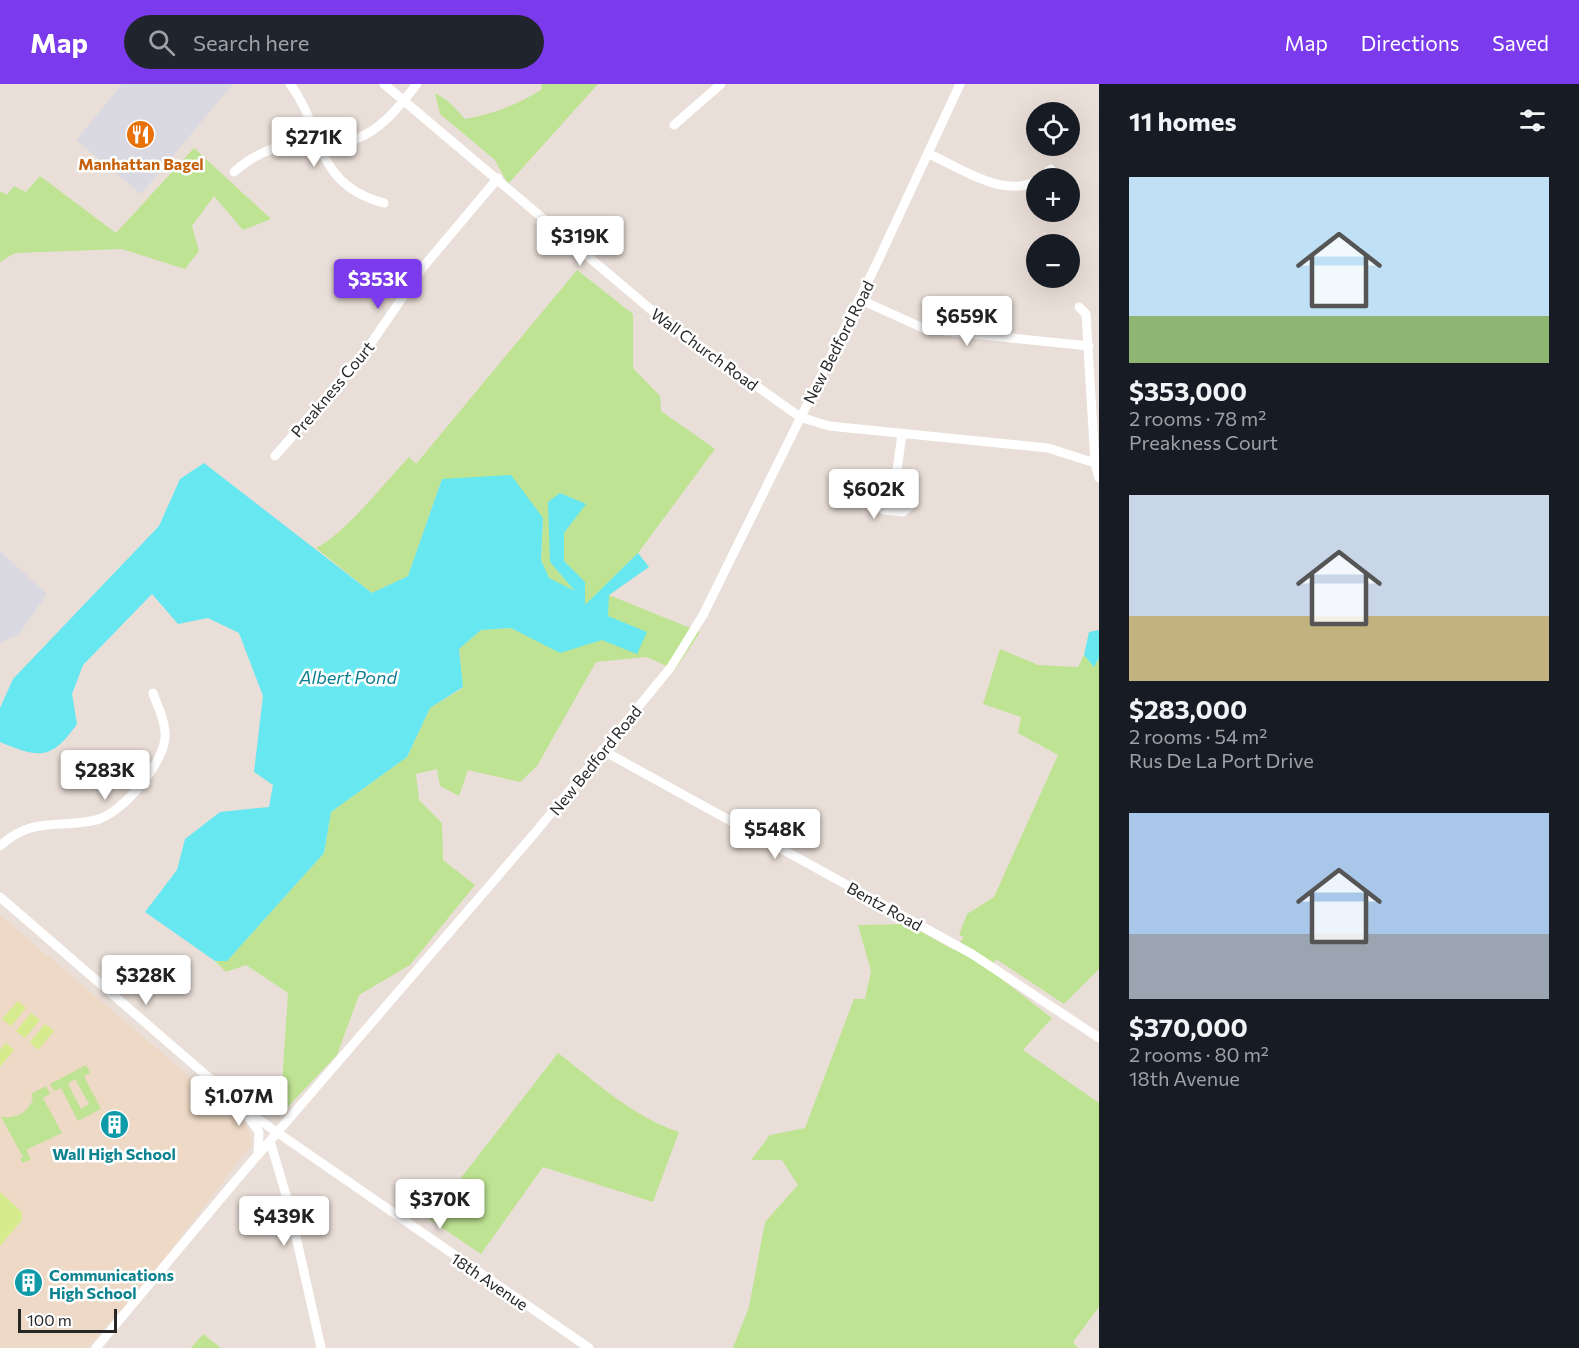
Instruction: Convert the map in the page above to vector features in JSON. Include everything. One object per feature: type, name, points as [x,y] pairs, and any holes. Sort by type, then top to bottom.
[{"type":"street","points":[[290,84],[307,114],[316,143],[338,177],[364,196],[384,203]]},
{"type":"street","name":"Wall Church Road","points":[[384,84],[498,178],[662,319],[800,417],[820,425],[1048,448],[1095,463]]},
{"type":"street","points":[[234,172],[254,156],[272,148],[344,142],[366,134],[384,122],[417,84]]},
{"type":"street","points":[[674,126],[721,84]]},
{"type":"street","name":"New Bedford Road","points":[[96,1348],[258,1155],[534,834],[671,667],[691,637],[859,299],[960,84]]},
{"type":"street","points":[[929,154],[999,185],[1018,186],[1026,184]]},
{"type":"street","name":"Preakness Court","points":[[275,456],[363,355],[424,266],[498,178]]},
{"type":"street","points":[[859,299],[925,329],[1089,346]]},
{"type":"street","points":[[1079,307],[1086,314],[1095,463],[1099,478]]},
{"type":"street","points":[[895,485],[902,434]]},
{"type":"street","points":[[0,846],[16,832],[26,828],[94,821],[120,806],[158,761],[163,748],[165,725],[153,693]]},
{"type":"street","name":"Bentz Road","points":[[602,750],[972,954],[1099,1037]]},
{"type":"street","name":"18th Avenue","points":[[0,897],[274,1138],[589,1348]]},
{"type":"street","points":[[229,1097],[256,1125],[260,1138],[258,1155]]},
{"type":"street","points":[[274,1138],[321,1348]]},
{"type":"shaded area","points":[[122,84],[233,84],[141,194],[76,140]]},
{"type":"shaded area","points":[[0,551],[47,594],[19,634],[0,643]]},
{"type":"shaded area","points":[[0,915],[249,1127],[251,1145],[150,1277],[87,1348],[0,1348]]},
{"type":"green space","points":[[542,84],[598,84],[508,184],[495,160],[440,114],[435,93],[448,101],[465,119],[495,112],[514,104],[541,90]]},
{"type":"green space","points":[[194,148],[271,219],[243,230],[214,196],[192,226],[199,251],[185,269],[122,249],[15,253],[0,262],[0,191],[7,195],[14,186],[26,192],[40,176],[116,233]]},
{"type":"green space","points":[[577,270],[633,314],[633,368],[660,396],[661,411],[715,449],[638,553],[585,606],[585,582],[564,561],[564,533],[585,504],[560,493],[550,562],[577,592],[549,579],[541,560],[543,518],[442,479],[408,576],[372,593],[316,548],[352,520],[409,457],[416,464]]},
{"type":"green space","points":[[609,595],[700,632],[675,670],[647,657],[596,662],[537,766],[520,782],[468,770],[459,796],[440,786],[437,769],[416,774],[419,800],[442,823],[443,860],[475,885],[410,965],[359,995],[337,1055],[280,1115],[288,993],[246,965],[226,972],[215,961],[227,961],[324,853],[331,812],[407,757],[430,708],[463,688],[459,649],[481,630],[511,628],[560,652],[602,640]]},
{"type":"green space","points":[[1000,649],[1038,665],[1078,667],[1084,655],[1094,667],[1099,658],[1099,969],[1064,1004],[996,959],[990,970],[1052,1018],[1023,1050],[1099,1103],[1099,1307],[1073,1342],[1078,1348],[733,1348],[749,1307],[765,1222],[798,1185],[782,1160],[751,1160],[770,1135],[805,1128],[854,999],[865,999],[871,971],[858,925],[907,924],[954,950],[964,937],[959,935],[967,914],[994,897],[1058,755],[1018,733],[1021,717],[983,704]]},
{"type":"green space","points":[[18,1001],[26,1008],[11,1026],[2,1019]]},
{"type":"green space","points":[[31,1013],[40,1020],[25,1038],[16,1031]]},
{"type":"green space","points":[[45,1024],[54,1031],[38,1050],[30,1042]]},
{"type":"green space","points":[[6,1043],[14,1050],[0,1067],[0,1050]]},
{"type":"green space","points":[[558,1053],[631,1108],[679,1132],[653,1202],[543,1167],[481,1254],[429,1219]]},
{"type":"green space","points":[[86,1065],[90,1073],[84,1076],[101,1109],[78,1121],[61,1088],[54,1091],[50,1084]],"holes":[[[75,1079],[89,1104],[81,1109],[68,1084]]]},
{"type":"green space","points":[[46,1086],[50,1094],[43,1098],[62,1133],[26,1150],[31,1159],[23,1163],[20,1159],[23,1157],[1,1117],[17,1116],[24,1112],[33,1099],[31,1094]]},
{"type":"green space","points":[[0,1192],[22,1212],[22,1220],[0,1246]]},
{"type":"green space","points":[[203,1334],[221,1348],[191,1348]]},
{"type":"water","name":"Albert Pond","points":[[204,463],[372,593],[408,576],[442,479],[511,475],[543,518],[541,560],[549,578],[575,591],[550,562],[548,502],[560,493],[586,504],[564,533],[564,561],[585,582],[585,605],[638,553],[649,567],[609,595],[608,616],[647,632],[637,654],[602,640],[560,653],[511,628],[481,630],[459,649],[463,687],[430,708],[407,757],[331,812],[324,853],[227,961],[215,961],[145,912],[177,870],[185,839],[220,812],[269,807],[273,785],[254,772],[263,696],[239,633],[208,618],[178,624],[152,594],[83,665],[72,694],[77,724],[59,745],[43,753],[35,753],[0,742],[0,708],[13,679],[159,526],[180,479]]},
{"type":"water","points":[[1099,630],[1099,658],[1094,667],[1084,655],[1089,632]]},
{"type":"place","name":"Manhattan Bagel","points":[[141,135]]},
{"type":"place","name":"Wall High School","points":[[114,1125]]},
{"type":"place","name":"Communications High School","points":[[28,1283]]}]
